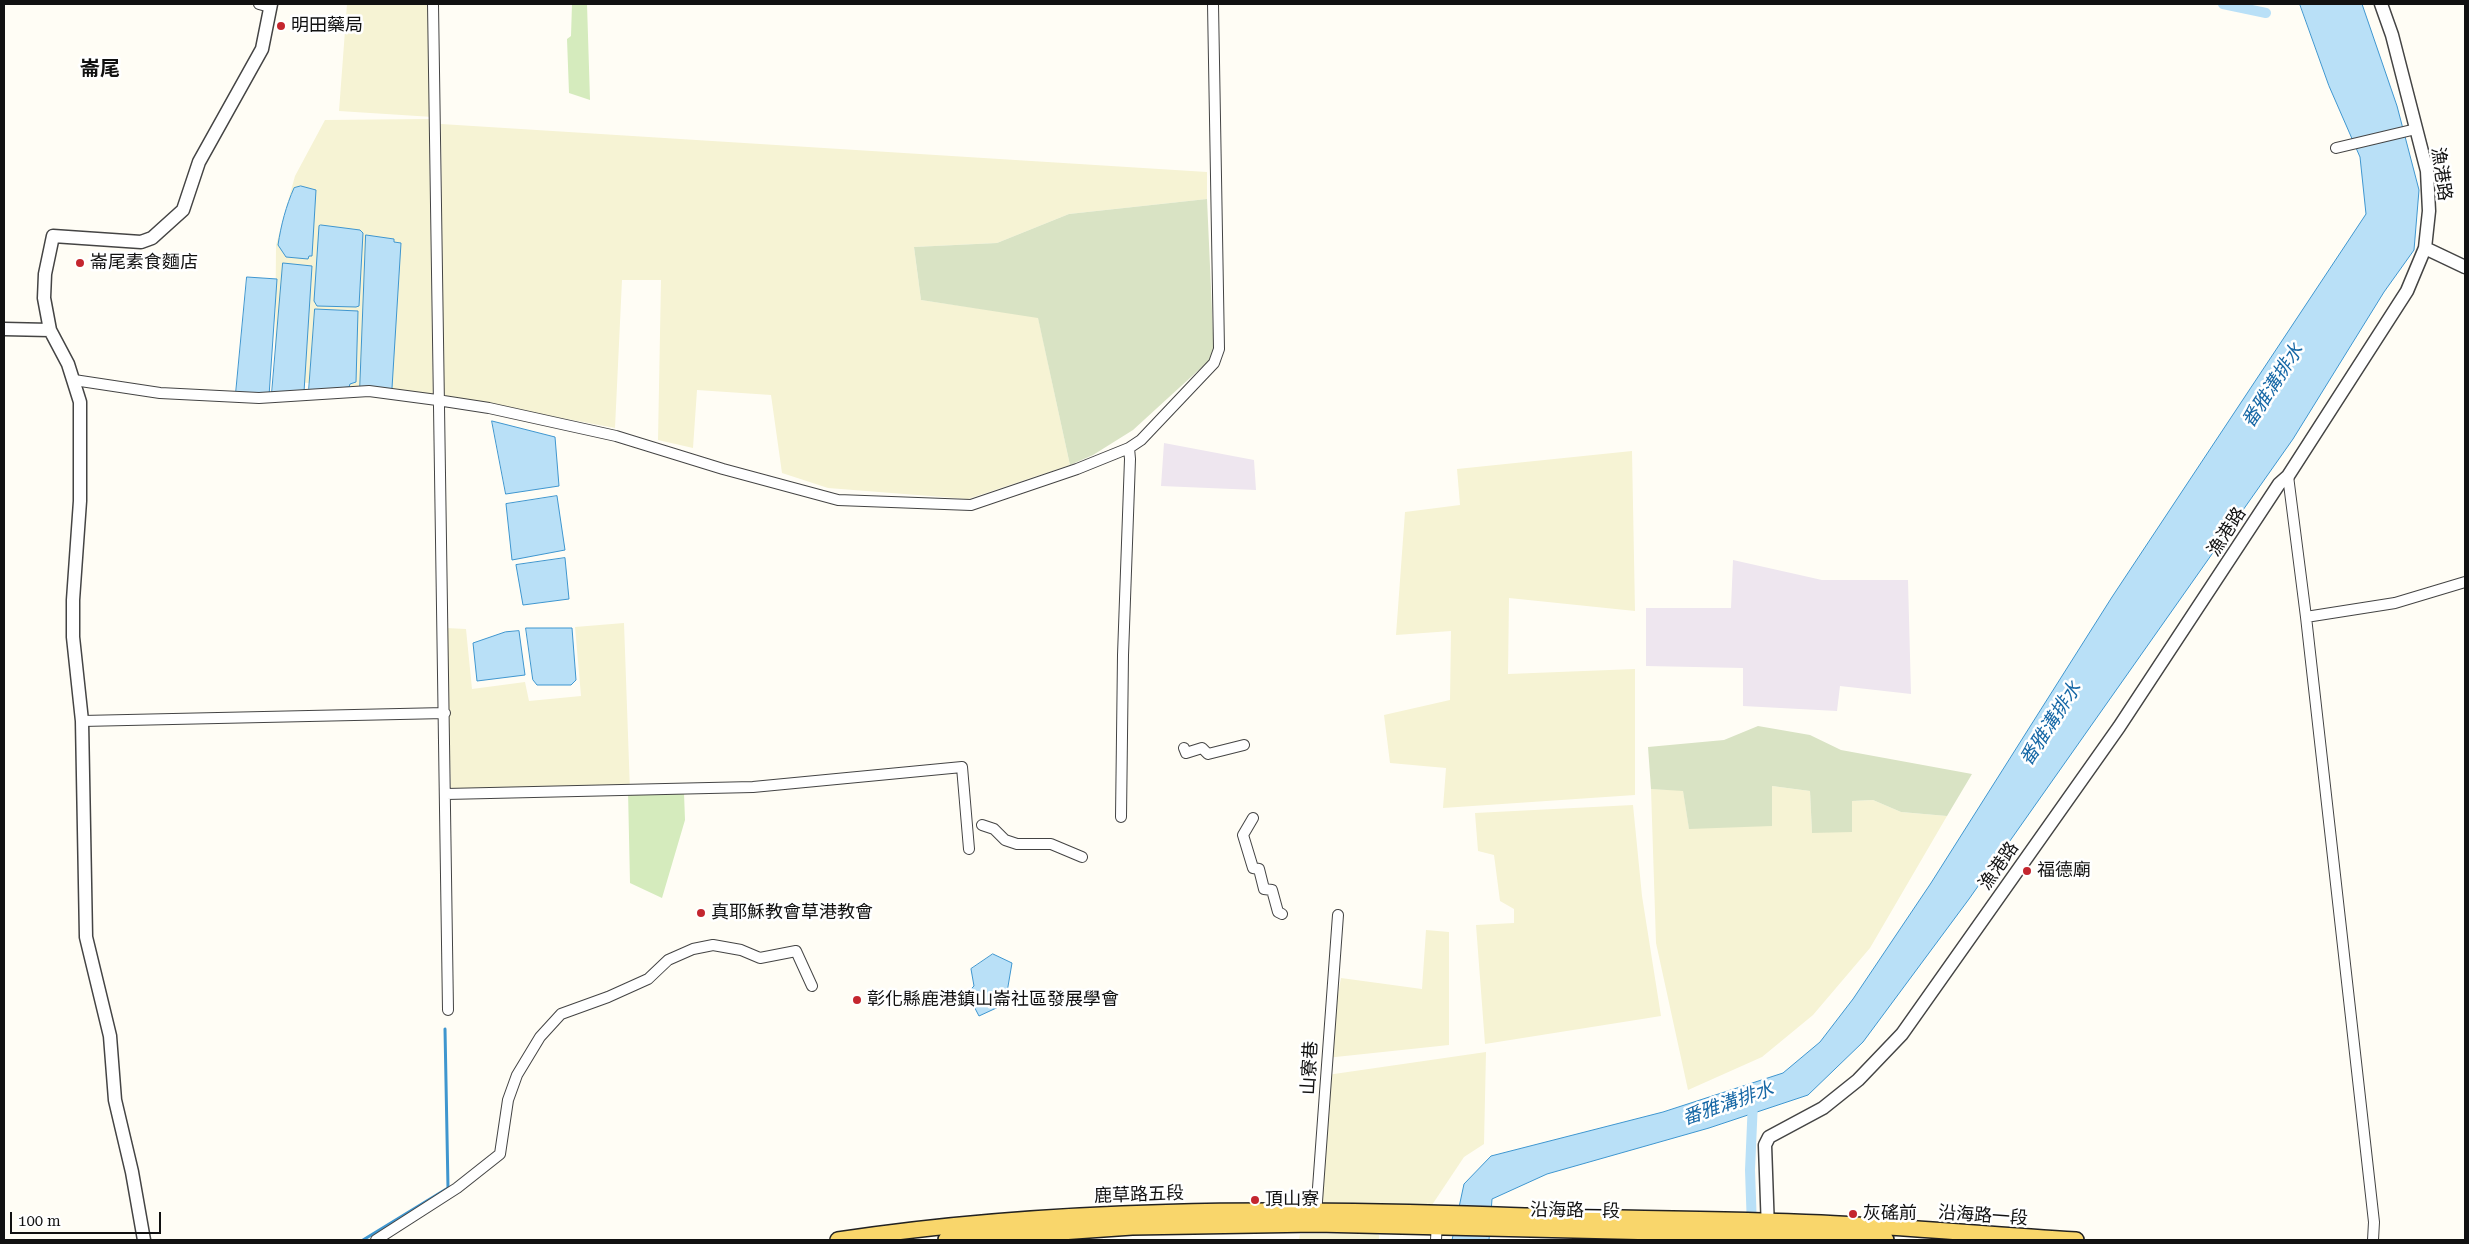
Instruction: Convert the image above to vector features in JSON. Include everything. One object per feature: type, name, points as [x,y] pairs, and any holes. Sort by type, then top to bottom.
[{"type":"main road","name":"鹿草路五段","points":[[838,1240],[899,1231],[1074,1217],[1169,1212],[1496,1225]]},
{"type":"main road","name":"鹿草路五段","points":[[946,1240],[1132,1226],[1316,1218]]},
{"type":"main road","name":"沿海路一段","points":[[1768,1228],[1820,1223],[1976,1237],[2076,1240]]},
{"type":"main road","name":"沿海路一段","points":[[1496,1225],[1746,1228]]},
{"type":"main road","name":"沿海路一段","points":[[1496,1225],[1540,1234],[1746,1228]]},
{"type":"main road","points":[[1746,1228],[1768,1228],[1886,1240]]},
{"type":"street","points":[[433,4],[437,400],[445,713],[448,1010]]},
{"type":"street","points":[[74,380],[180,394],[259,398],[369,390],[498,410],[616,436],[723,469],[838,500],[971,505],[1076,469],[1129,448],[1141,440],[1214,363],[1220,349],[1213,4]]},
{"type":"street","name":"漁港路","points":[[1768,1228],[1765,1145],[1769,1137],[1823,1108],[1858,1080],[1902,1034],[2119,727],[2280,484],[2288,476],[2407,291],[2425,248],[2429,211],[2427,171],[2381,4]]},
{"type":"street","points":[[144,1240],[132,1172],[116,1100],[110,1036],[86,937],[82,721],[72,637],[81,446],[80,402],[74,380],[50,330],[44,298],[45,274],[52,236],[141,242],[152,238],[183,210],[199,162],[262,49],[267,5]]},
{"type":"street","points":[[2336,148],[2416,130]]},
{"type":"street","points":[[2425,248],[2465,267]]},
{"type":"street","points":[[4,329],[50,330]]},
{"type":"street","points":[[1121,817],[1123,655],[1129,448]]},
{"type":"street","points":[[2288,476],[2306,617],[2374,1222],[2373,1240]]},
{"type":"street","points":[[2306,617],[2395,603],[2465,582]]},
{"type":"street","points":[[82,721],[445,713]]},
{"type":"street","points":[[1184,748],[1186,753],[1202,748],[1208,754],[1244,745]]},
{"type":"street","points":[[446,794],[753,787],[962,767],[969,848]]},
{"type":"street","points":[[1253,818],[1243,835],[1253,868],[1259,869],[1264,889],[1272,890],[1278,912],[1282,914]]},
{"type":"street","points":[[982,825],[994,829],[1005,840],[1017,844],[1052,844],[1082,857]]},
{"type":"street","name":"山寮巷","points":[[1316,1218],[1338,915]]},
{"type":"street","points":[[376,1240],[457,1188],[500,1154],[508,1100],[517,1075],[540,1036],[562,1014],[608,997],[648,979],[668,960],[693,948],[712,945],[741,950],[760,958],[796,951],[812,986]]},
{"type":"shaded area","points":[[347,4],[431,4],[433,117],[339,111]]},
{"type":"shaded area","points":[[429,119],[433,394],[275,380],[276,245],[295,176],[325,120]]},
{"type":"shaded area","points":[[441,124],[1207,172],[1207,199],[1069,214],[997,243],[914,247],[921,300],[1038,317],[1070,465],[968,499],[828,488],[782,473],[771,395],[697,390],[693,448],[658,440],[661,280],[622,280],[615,428],[444,396]]},
{"type":"shaded area","points":[[1164,443],[1254,460],[1256,490],[1161,486]]},
{"type":"shaded area","points":[[1632,451],[1635,611],[1509,598],[1508,674],[1635,669],[1635,795],[1443,808],[1446,768],[1390,763],[1384,715],[1450,700],[1451,631],[1396,635],[1405,512],[1460,505],[1457,469]]},
{"type":"shaded area","points":[[1733,560],[1822,580],[1908,580],[1911,694],[1840,686],[1837,711],[1743,706],[1743,668],[1646,666],[1646,608],[1731,608]]},
{"type":"shaded area","points":[[624,623],[630,791],[451,792],[446,628],[466,629],[472,689],[525,682],[529,701],[581,696],[575,627]]},
{"type":"shaded area","points":[[1772,786],[1810,791],[1812,833],[1852,801],[1873,800],[1901,812],[1947,816],[1870,948],[1813,1015],[1762,1057],[1688,1090],[1656,943],[1651,789],[1683,790],[1689,828]]},
{"type":"shaded area","points":[[1633,805],[1642,896],[1661,1016],[1485,1044],[1476,925],[1514,923],[1514,909],[1500,901],[1494,855],[1478,851],[1475,813]]},
{"type":"shaded area","points":[[1426,930],[1449,932],[1449,1045],[1326,1058],[1341,978],[1422,989]]},
{"type":"shaded area","points":[[1486,1052],[1484,1144],[1464,1157],[1430,1208],[1327,1208],[1322,1200],[1327,1075]]},
{"type":"shaded area","points":[[1374,1233],[1379,1235],[1379,1240],[1299,1240],[1300,1234]]},
{"type":"green space","points":[[572,4],[587,4],[590,100],[569,93],[567,39],[571,36]]},
{"type":"green space","points":[[1207,199],[1214,356],[1133,430],[1093,455],[1070,465],[1038,318],[921,300],[914,247],[997,243],[1069,214]]},
{"type":"green space","points":[[1758,726],[1810,735],[1841,750],[1972,774],[1947,816],[1901,812],[1873,800],[1852,801],[1852,832],[1812,833],[1810,791],[1772,786],[1772,826],[1689,829],[1683,791],[1651,789],[1648,747],[1724,740]]},
{"type":"green space","points":[[628,790],[684,793],[685,820],[662,898],[630,883]]},
{"type":"water","name":"番雅溝排水","points":[[2300,4],[2362,4],[2397,106],[2419,190],[2414,250],[2384,292],[2293,439],[1969,899],[1863,1042],[1808,1095],[1709,1128],[1547,1174],[1492,1199],[1489,1240],[1452,1240],[1464,1184],[1491,1156],[1663,1112],[1783,1073],[1820,1042],[1853,999],[1931,883],[2112,597],[2366,214],[2360,157],[2329,86]]},
{"type":"water","points":[[301,186],[316,190],[312,256],[309,256],[308,259],[286,257],[278,245],[291,195],[294,188]]},
{"type":"water","points":[[319,226],[360,230],[363,233],[359,306],[317,306],[314,301]]},
{"type":"water","points":[[366,235],[394,239],[394,242],[401,243],[392,388],[390,391],[360,391]]},
{"type":"water","points":[[283,263],[312,266],[304,392],[272,393]]},
{"type":"water","points":[[247,277],[277,279],[269,396],[241,397],[236,392]]},
{"type":"water","points":[[315,309],[358,311],[356,382],[350,384],[349,387],[311,391],[309,389]]},
{"type":"water","points":[[492,421],[555,437],[559,486],[506,494]]},
{"type":"water","points":[[557,496],[565,550],[512,560],[506,504]]},
{"type":"water","points":[[565,558],[569,599],[523,605],[516,565]]},
{"type":"water","points":[[526,628],[572,628],[576,680],[571,685],[537,685],[533,680]]},
{"type":"water","points":[[519,631],[525,675],[477,681],[473,643],[505,632]]},
{"type":"water","points":[[993,954],[1012,963],[1005,1004],[979,1016],[967,993],[974,986],[971,969]]},
{"type":"waterway","points":[[2223,4],[2266,13]]},
{"type":"waterway","points":[[363,1240],[448,1188],[445,1029]]},
{"type":"waterway","name":"番雅溝排水","points":[[1752,1227],[1750,1170],[1753,1101]]},
{"type":"place","name":"明田藥局","points":[[281,26]]},
{"type":"place","name":"崙尾素食麵店","points":[[80,263]]},
{"type":"place","name":"福德廟","points":[[2027,871]]},
{"type":"place","name":"真耶穌教會草港教會","points":[[701,913]]},
{"type":"place","name":"彰化縣鹿港鎮山崙社區發展學會","points":[[857,1000]]},
{"type":"place","name":"頂山寮","points":[[1255,1200]]},
{"type":"place","name":"灰磘前","points":[[1853,1214]]},
{"type":"district","name":"崙尾","points":[[100,69]]}]
